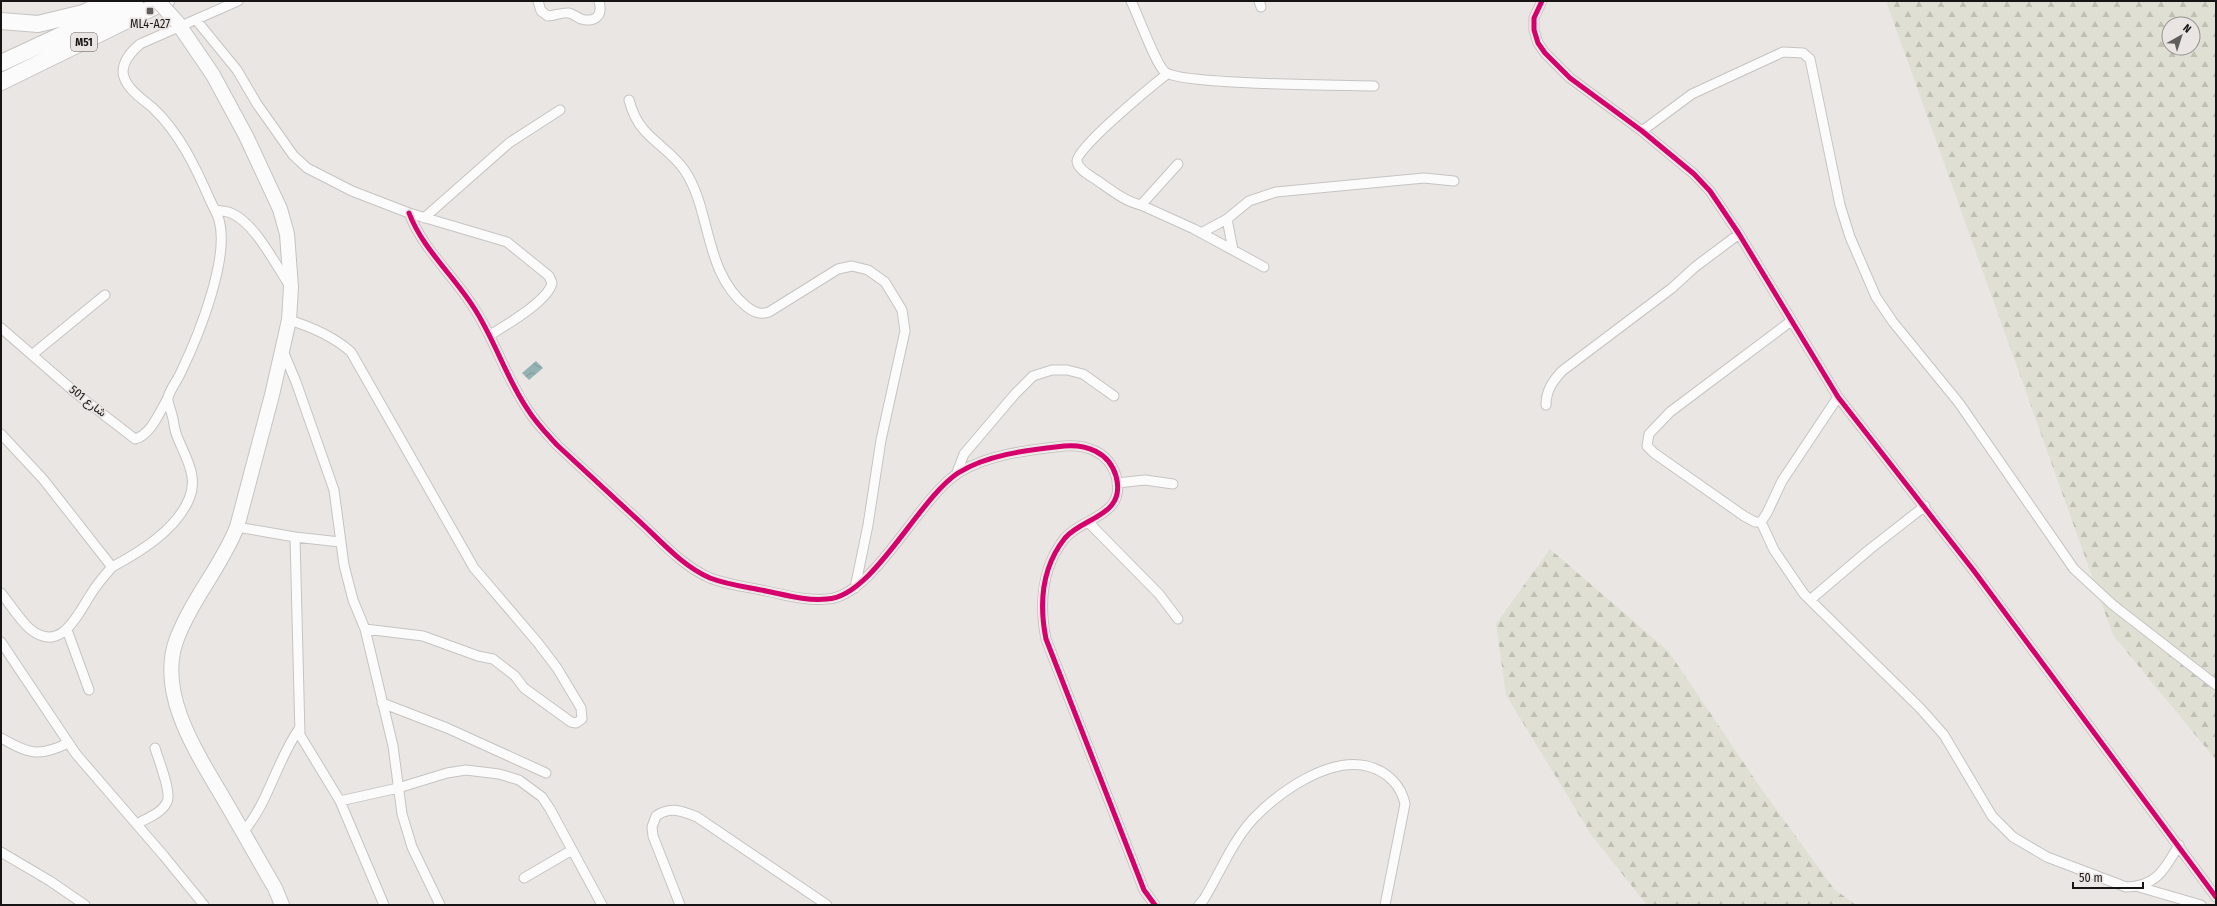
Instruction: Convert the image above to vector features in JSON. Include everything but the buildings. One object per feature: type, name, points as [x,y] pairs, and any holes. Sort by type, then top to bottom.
[{"type":"highway","points":[[1,21],[38,24],[83,12],[110,1]]},
{"type":"highway","name":"M51","points":[[1,62],[135,1]]},
{"type":"highway","name":"M51","points":[[1,82],[166,1]]},
{"type":"main road","points":[[158,1],[179,25],[213,75],[246,136],[280,209],[287,234],[291,287],[289,320],[283,350],[238,527],[230,546],[188,614],[176,643],[171,670],[176,701],[188,736],[243,832],[282,905]]},
{"type":"street","points":[[1,592],[29,628],[38,634],[49,636],[58,635],[66,630],[97,585],[112,567],[154,540],[181,512],[189,499],[193,476],[176,434],[168,398],[188,356],[215,276],[222,237],[215,210],[202,180],[181,142],[166,122],[137,94],[127,82],[123,72],[131,53],[140,44],[179,25],[197,21],[238,1]]},
{"type":"street","points":[[538,1],[541,11],[548,16],[569,13],[587,20],[596,18],[600,14],[601,10],[598,1]]},
{"type":"street","points":[[1131,1],[1158,63],[1166,74],[1179,78],[1206,80],[1374,86]]},
{"type":"street","points":[[1542,1],[1534,18],[1534,30],[1545,53],[1570,78],[1642,131],[1694,174],[1710,191],[1739,234],[1838,397],[1925,506],[2216,897]]},
{"type":"street","points":[[197,21],[234,65],[257,104],[299,162],[352,191],[409,213],[507,242],[549,276],[552,283],[546,293],[520,316],[490,336]]},
{"type":"street","points":[[1642,131],[1692,94],[1783,52],[1802,52],[1810,59],[1840,205],[1850,237],[1876,297],[1893,322],[1959,403],[2074,569],[2113,605],[2216,685]]},
{"type":"street","points":[[1166,74],[1092,139],[1079,153],[1077,158],[1080,168],[1126,199],[1201,233],[1264,267]]},
{"type":"street","points":[[628,100],[643,129],[671,155],[686,172],[700,208],[717,265],[734,295],[750,309],[760,314],[769,312],[838,269],[852,266],[868,270],[885,282],[902,310],[905,331],[881,440],[868,525],[855,588]]},
{"type":"street","points":[[424,218],[508,143],[560,110]]},
{"type":"street","points":[[1141,205],[1178,164]]},
{"type":"street","points":[[1201,233],[1227,219],[1249,201],[1276,192],[1424,178],[1454,181]]},
{"type":"street","points":[[215,210],[230,212],[242,220],[262,243],[291,287]]},
{"type":"street","points":[[409,213],[418,233],[455,279],[490,336],[528,410],[557,445],[672,552],[689,566],[715,579],[802,598],[838,598],[855,588],[878,564],[937,492],[956,475],[972,465],[1002,456],[1075,445],[1100,453],[1112,465],[1117,483],[1115,499],[1110,508],[1089,523],[1066,536],[1054,558],[1042,597],[1043,622],[1046,639],[1144,890],[1155,905]]},
{"type":"street","points":[[1227,219],[1233,250]]},
{"type":"street","points":[[1546,405],[1546,396],[1551,384],[1562,371],[1672,288],[1695,267],[1739,234]]},
{"type":"street","points":[[33,354],[105,295]]},
{"type":"street","points":[[289,320],[311,327],[341,343],[351,352],[474,568],[538,643],[557,668],[581,708],[583,715],[582,719],[576,723],[571,722],[524,688],[515,676],[493,659],[474,655],[429,638],[364,629]]},
{"type":"street","points":[[1791,321],[1670,412],[1651,431],[1647,441],[1647,446],[1654,454],[1750,519],[1761,522],[1774,550],[1810,600],[1920,708],[1944,734],[1992,816],[2013,837],[2047,857],[2126,887],[2139,887],[2201,905]]},
{"type":"street","name":"شارع 501","points":[[1,328],[33,354],[77,394],[135,439],[144,435],[149,430],[168,398]]},
{"type":"street","points":[[283,350],[329,473],[337,505],[340,542],[353,600],[364,629],[393,746],[402,814],[412,847],[440,905]]},
{"type":"street","points":[[956,475],[964,454],[1033,376],[1052,370],[1067,370],[1083,374],[1114,396]]},
{"type":"street","points":[[1761,522],[1785,476],[1838,397]]},
{"type":"street","points":[[1,434],[42,479],[112,567]]},
{"type":"street","points":[[1117,483],[1145,480],[1173,484]]},
{"type":"street","points":[[1810,600],[1870,549],[1925,506]]},
{"type":"street","points":[[1089,523],[1159,594],[1178,619]]},
{"type":"street","points":[[238,527],[340,542]]},
{"type":"street","points":[[295,536],[299,730],[301,739],[328,779],[340,800],[384,905]]},
{"type":"street","points":[[66,630],[89,690]]},
{"type":"street","points":[[1,642],[68,743],[204,905]]},
{"type":"street","points":[[382,703],[447,728],[546,774]]},
{"type":"street","points":[[243,832],[262,805],[286,750],[299,730]]},
{"type":"street","points":[[1,738],[27,752],[39,753],[56,749],[68,743]]},
{"type":"street","points":[[137,824],[159,811],[167,802],[168,791],[155,748]]},
{"type":"street","points":[[1199,905],[1204,899],[1239,837],[1253,819],[1266,807],[1306,778],[1324,770],[1358,764],[1383,772],[1402,792],[1405,804],[1385,905]]},
{"type":"street","points":[[340,800],[398,788],[447,773],[466,770],[499,774],[519,780],[542,797],[550,809],[602,905]]},
{"type":"street","points":[[680,905],[669,878],[652,827],[656,816],[672,809],[697,817],[827,905]]},
{"type":"street","points":[[2139,887],[2152,881],[2163,871],[2178,845]]},
{"type":"street","points":[[524,878],[572,850]]},
{"type":"street","points":[[1,852],[50,881],[85,905]]},
{"type":"green space","points":[[1886,1],[2216,1],[2216,760],[2113,635]]},
{"type":"green space","points":[[1550,549],[1669,652],[1758,784],[1834,889],[1856,905],[1647,905],[1592,836],[1506,695],[1496,624]]},
{"type":"water","points":[[536,361],[543,368],[529,380],[522,373]]},
{"type":"cycle path","points":[[1542,1],[1534,18],[1534,30],[1538,43],[1545,53],[1570,78],[1642,131],[1694,174],[1710,191],[1739,234],[1838,397],[1974,571],[2216,897]]},
{"type":"cycle path","points":[[409,213],[430,250],[474,308],[520,398],[538,424],[557,445],[672,552],[690,567],[710,578],[738,586],[804,598],[827,599],[844,594],[861,582],[878,565],[927,503],[958,473],[982,461],[995,457],[1037,449],[1080,446],[1096,451],[1102,455],[1113,468],[1116,476],[1118,489],[1115,500],[1109,508],[1101,514],[1073,531],[1065,538],[1057,549],[1051,561],[1044,586],[1044,626],[1046,639],[1144,890],[1155,905]]},
{"type":"place","name":"ML4-A27","points":[[150,11]]}]
